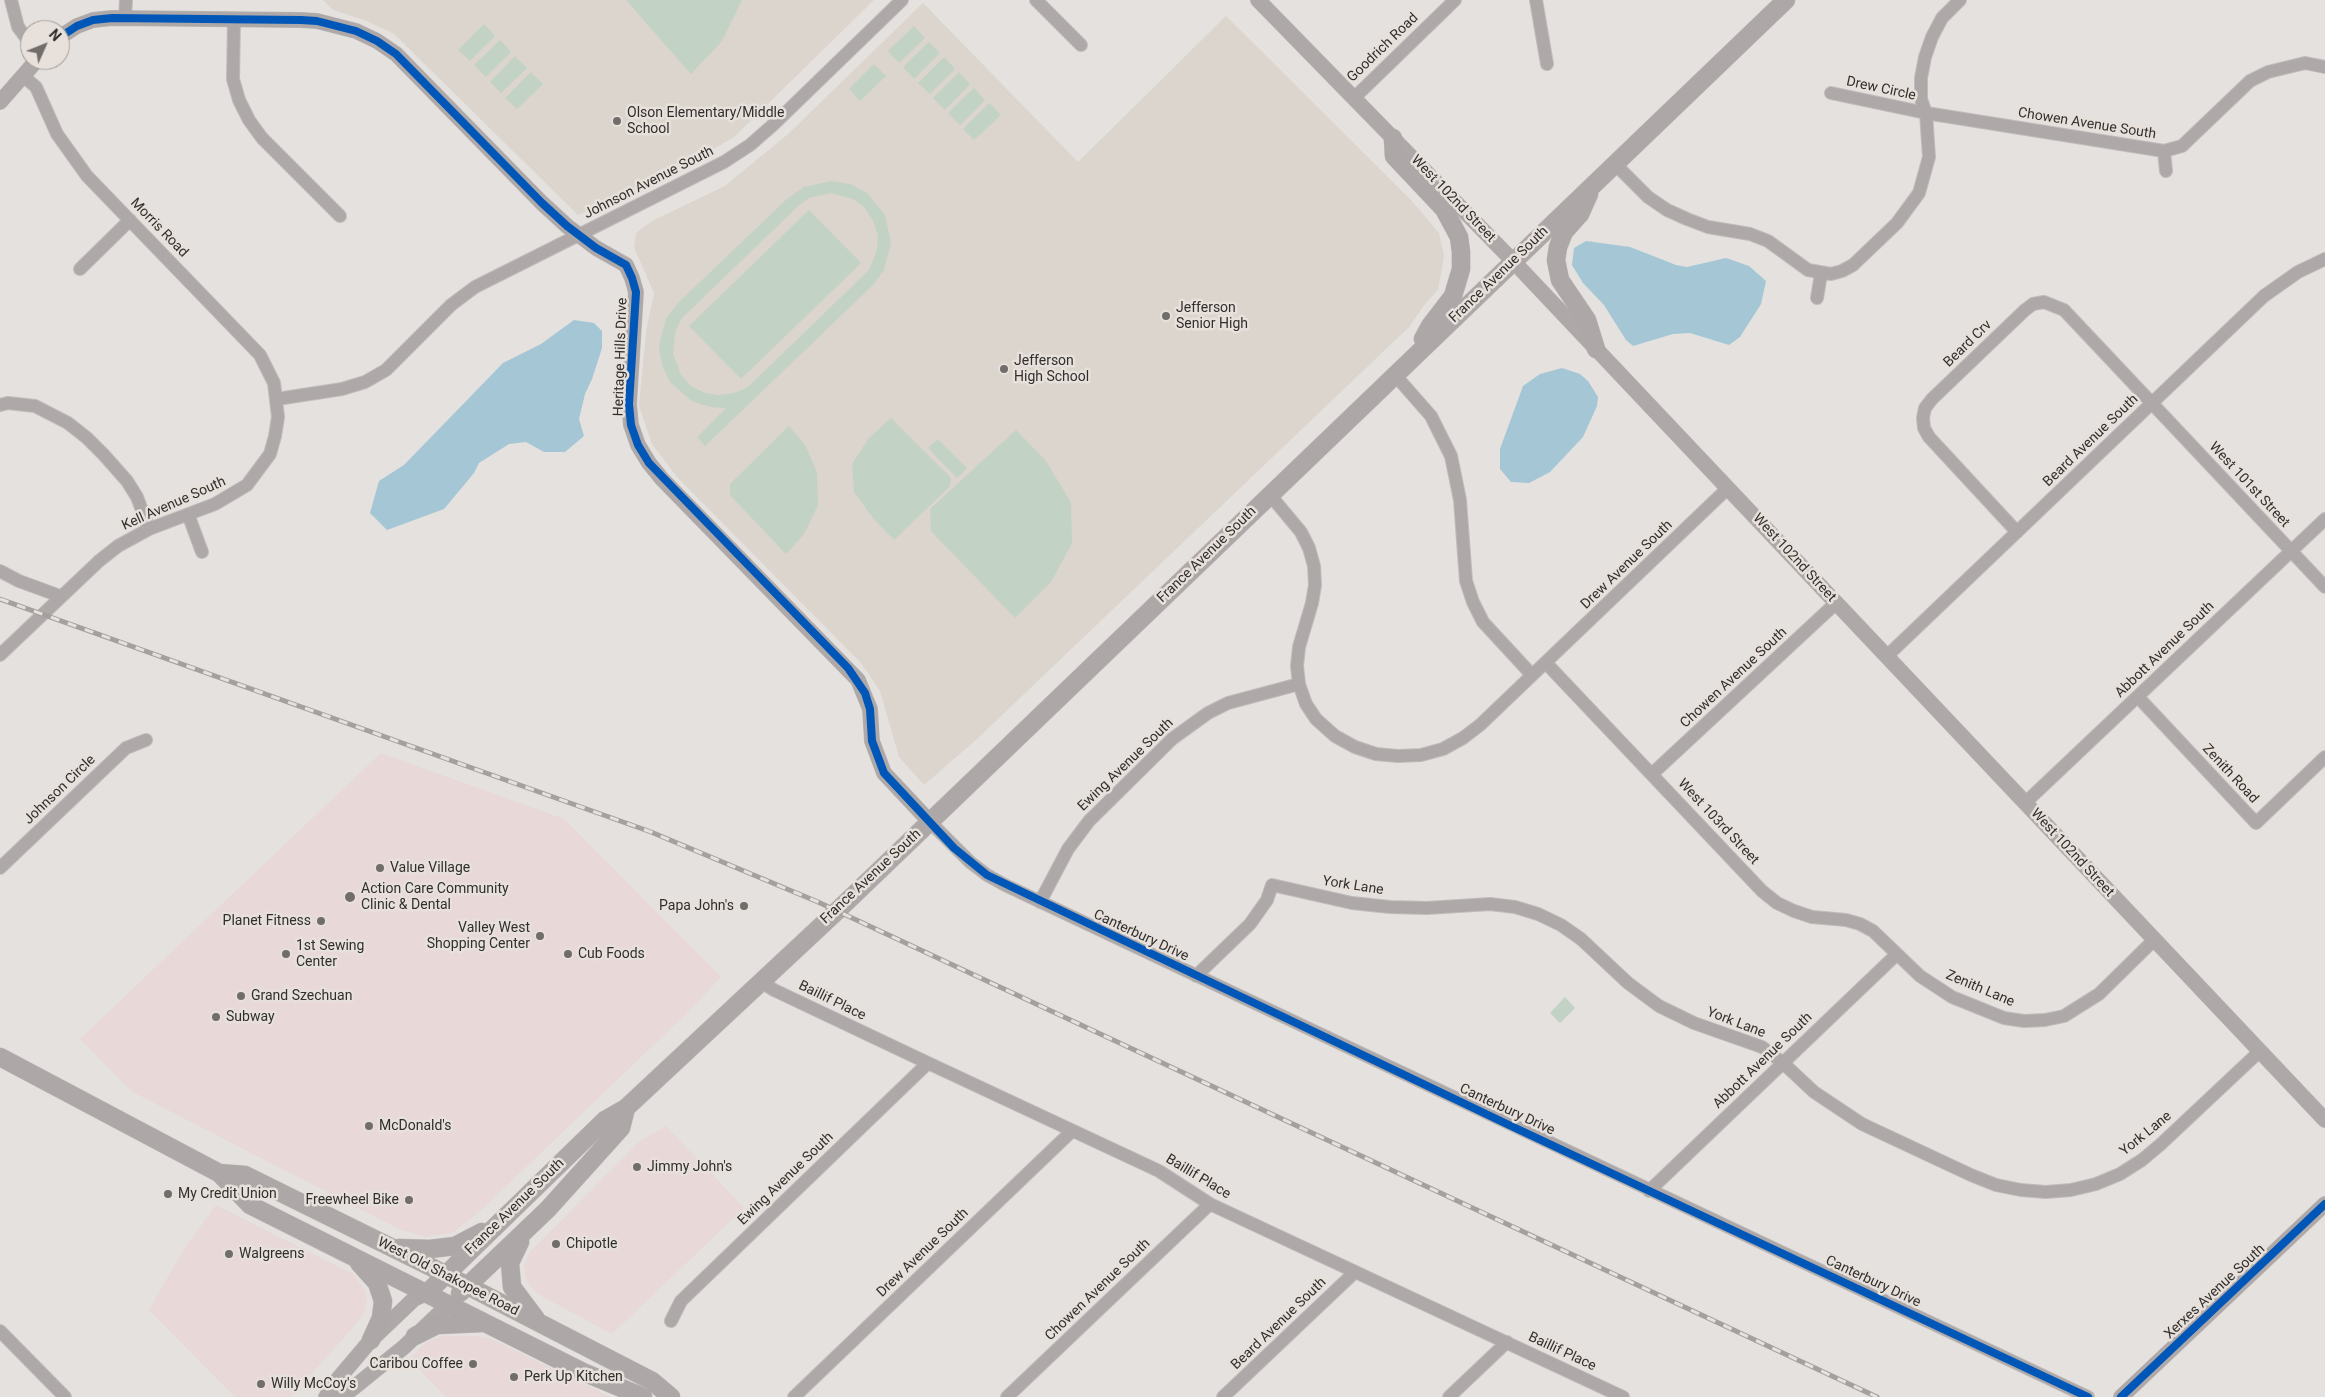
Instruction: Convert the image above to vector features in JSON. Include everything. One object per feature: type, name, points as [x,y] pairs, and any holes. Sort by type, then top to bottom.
[{"type":"main road","name":"France Avenue South","points":[[427,1293],[605,1120],[626,1108],[930,822],[1786,0]]},
{"type":"main road","points":[[1393,138],[1394,156],[1444,210],[1459,238],[1462,252],[1461,269],[1453,296],[1424,335],[1421,350]]},
{"type":"main road","points":[[1590,188],[1587,202],[1564,232],[1558,247],[1556,260],[1560,280],[1587,320],[1596,349]]},
{"type":"main road","name":"West Old Shakopee Road","points":[[0,1057],[219,1173],[250,1205],[583,1372],[643,1397]]},
{"type":"main road","name":"France Avenue South","points":[[449,1304],[548,1209],[622,1128],[626,1108]]},
{"type":"main road","name":"West Old Shakopee Road","points":[[219,1173],[245,1175],[446,1274],[652,1381],[671,1397]]},
{"type":"main road","points":[[393,1248],[430,1249],[455,1246],[498,1224]]},
{"type":"main road","points":[[525,1232],[510,1263],[512,1287],[539,1323]]},
{"type":"main road","points":[[354,1257],[377,1283],[383,1301],[381,1318],[371,1340]]},
{"type":"main road","points":[[415,1336],[437,1325],[463,1322],[486,1323]]},
{"type":"street","points":[[11,0],[20,30]]},
{"type":"street","points":[[125,18],[126,0]]},
{"type":"street","name":"Johnson Avenue South","points":[[277,399],[342,389],[365,382],[386,370],[451,304],[475,287],[697,177],[750,145],[902,0]]},
{"type":"street","points":[[1036,0],[1080,45]]},
{"type":"street","name":"West 102nd Street","points":[[1258,0],[1513,261],[2325,1120]]},
{"type":"street","name":"Goodrich Road","points":[[1354,98],[1455,0]]},
{"type":"street","points":[[1536,0],[1547,64]]},
{"type":"street","points":[[1615,164],[1642,192],[1667,210],[1708,227],[1750,234],[1768,241],[1808,270],[1821,274],[1842,271],[1853,265],[1897,223],[1919,193],[1927,166],[1928,138],[1926,113],[1921,99],[1921,78],[1925,58],[1932,37],[1942,18],[1960,0]]},
{"type":"street","name":"Heritage Hills Drive","points":[[70,31],[93,20],[125,18],[317,21],[356,31],[377,41],[396,54],[542,203],[579,235],[626,265],[636,292],[629,404],[631,424],[638,445],[648,463],[858,680],[870,709],[872,741],[884,772],[930,822]]},
{"type":"street","points":[[234,20],[233,79],[239,100],[249,120],[262,138],[340,216]]},
{"type":"street","name":"Chowen Avenue South","points":[[1926,113],[2164,151],[2182,146],[2250,81],[2268,72],[2305,63],[2325,67]]},
{"type":"street","points":[[0,102],[27,70]]},
{"type":"street","name":"Morris Road","points":[[22,76],[36,87],[57,134],[71,156],[260,355],[274,383],[277,399]]},
{"type":"street","name":"Drew Circle","points":[[1830,94],[1926,113]]},
{"type":"street","points":[[2164,151],[2166,171]]},
{"type":"street","points":[[80,269],[130,220]]},
{"type":"street","name":"Beard Avenue South","points":[[1887,656],[2264,296],[2298,272],[2325,259]]},
{"type":"street","points":[[1817,298],[1821,274]]},
{"type":"street","name":"Beard Crv","points":[[2017,532],[1929,437],[1924,428],[1922,418],[1925,408],[1932,399],[2025,310],[2033,304],[2044,302],[2064,310],[2152,403]]},
{"type":"street","points":[[1270,495],[1302,532],[1314,566],[1315,585],[1312,603],[1299,647],[1297,666],[1299,684],[1306,704],[1316,719],[1335,736],[1355,747],[1376,754],[1398,756],[1438,750],[1462,738],[1480,725],[1532,675],[1483,622],[1473,602],[1466,581],[1460,500],[1451,456],[1431,416],[1395,375]]},
{"type":"street","name":"Kell Avenue South","points":[[0,655],[60,596],[118,546],[149,529],[232,496],[247,485],[260,470],[270,454],[276,436],[277,399]]},
{"type":"street","points":[[0,405],[8,403],[36,406],[68,423],[87,438],[127,481],[137,497],[149,529]]},
{"type":"street","name":"West 101st Street","points":[[2152,403],[2325,586]]},
{"type":"street","name":"Drew Avenue South","points":[[1532,675],[1728,488]]},
{"type":"street","points":[[188,514],[202,552]]},
{"type":"street","name":"Abbott Avenue South","points":[[2025,803],[2325,519]]},
{"type":"street","points":[[0,571],[19,581],[60,596]]},
{"type":"street","name":"Chowen Avenue South","points":[[1652,774],[1836,603]]},
{"type":"street","name":"West 103rd Street","points":[[1546,663],[1762,891],[1777,903],[1812,917],[1846,920],[1860,924],[1873,931],[1897,954]]},
{"type":"street","name":"Ewing Avenue South","points":[[1040,902],[1068,849],[1089,821],[1172,739],[1196,720],[1228,703],[1299,684]]},
{"type":"street","name":"Zenith Road","points":[[2138,697],[2256,823],[2325,757]]},
{"type":"street","name":"Johnson Circle","points":[[0,868],[126,748],[146,740]]},
{"type":"street","name":"Canterbury Drive","points":[[930,822],[954,848],[987,875],[1040,902],[2088,1397]]},
{"type":"street","name":"York Lane","points":[[1196,976],[1250,924],[1268,900],[1272,885],[1352,903],[1390,907],[1427,908],[1490,904],[1515,907],[1538,914],[1561,925],[1581,939],[1628,983],[1659,1006],[1694,1023],[1762,1047],[1783,1063],[1814,1092],[1862,1124],[1996,1185],[2046,1192],[2071,1190],[2096,1184],[2120,1174],[2142,1160],[2260,1051]]},
{"type":"street","name":"Zenith Lane","points":[[1897,954],[1920,976],[1952,997],[2004,1018],[2038,1021],[2064,1016],[2082,1006],[2099,994],[2154,940]]},
{"type":"street","name":"Abbott Avenue South","points":[[1649,1191],[1897,954]]},
{"type":"street","name":"Baillif Place","points":[[760,981],[774,990],[928,1064],[1159,1171],[1210,1204],[1623,1397]]},
{"type":"street","name":"Ewing Avenue South","points":[[671,1321],[681,1301],[928,1064]]},
{"type":"street","name":"Drew Avenue South","points":[[794,1397],[1072,1131]]},
{"type":"street","name":"Chowen Avenue South","points":[[1007,1397],[1210,1204]]},
{"type":"street","name":"Xerxes Avenue South","points":[[2121,1397],[2325,1204]]},
{"type":"street","name":"Beard Avenue South","points":[[1224,1397],[1355,1272]]},
{"type":"street","name":"France Avenue South","points":[[326,1397],[333,1385],[371,1340],[414,1299],[427,1293]]},
{"type":"street","name":"France Avenue South","points":[[342,1397],[415,1336],[449,1304]]},
{"type":"street","points":[[0,1330],[65,1397]]},
{"type":"street","points":[[1449,1397],[1507,1342]]},
{"type":"shaded area","name":"Olson Elementary/Middle School","points":[[323,0],[874,0],[734,137],[695,160],[578,215],[394,34],[367,21],[333,10]]},
{"type":"shaded area","name":"Jefferson High School","points":[[923,3],[1078,162],[1226,16],[1410,199],[1439,233],[1444,256],[1438,290],[1425,304],[1409,327],[977,739],[924,785],[899,757],[880,691],[861,663],[677,477],[652,444],[639,406],[646,332],[654,293],[634,247],[636,233],[652,221],[725,186],[788,134]]},
{"type":"shaded area","points":[[381,753],[564,819],[721,977],[688,1012],[478,1213],[454,1232],[426,1237],[401,1230],[131,1091],[80,1039]]},
{"type":"shaded area","points":[[666,1126],[744,1208],[612,1334],[538,1294],[527,1282],[524,1266],[530,1252],[639,1142]]},
{"type":"shaded area","points":[[216,1205],[353,1274],[366,1292],[367,1302],[364,1313],[291,1397],[235,1397],[149,1310],[184,1249]]},
{"type":"shaded area","points":[[443,1336],[476,1336],[491,1339],[611,1397],[446,1397],[409,1359],[427,1342]]},
{"type":"green space","points":[[626,0],[742,0],[722,41],[691,74]]},
{"type":"green space","points":[[484,24],[495,36],[470,61],[458,50]]},
{"type":"green space","points":[[914,26],[925,38],[899,63],[888,51]]},
{"type":"green space","points":[[500,40],[511,52],[486,77],[474,65]]},
{"type":"green space","points":[[929,42],[940,53],[914,79],[903,67]]},
{"type":"green space","points":[[515,56],[527,68],[501,93],[490,82]]},
{"type":"green space","points":[[944,57],[955,69],[930,94],[918,83]]},
{"type":"green space","points":[[874,64],[886,76],[860,101],[849,89]]},
{"type":"green space","points":[[531,72],[543,84],[517,109],[505,98]]},
{"type":"green space","points":[[959,72],[970,84],[945,110],[933,98]]},
{"type":"green space","points":[[974,88],[985,100],[960,125],[948,113]]},
{"type":"green space","points":[[989,103],[1001,115],[974,140],[963,129]]},
{"type":"green space","points":[[831,181],[850,184],[867,193],[885,215],[891,243],[884,270],[873,285],[705,446],[697,437],[726,408],[710,407],[692,401],[670,382],[662,365],[659,346],[666,319],[678,303],[788,198],[804,187]],"holes":[[[831,193],[853,199],[865,208],[873,221],[878,235],[877,250],[869,270],[748,387],[734,393],[719,395],[705,393],[691,386],[681,375],[673,354],[675,332],[682,318],[797,207],[809,198]]]},
{"type":"green space","points":[[809,210],[861,263],[741,379],[689,326]]},
{"type":"green space","points":[[891,418],[951,478],[950,486],[894,540],[873,518],[854,492],[852,464],[869,438]]},
{"type":"green space","points":[[789,426],[805,445],[817,472],[818,505],[804,534],[786,554],[730,495],[730,484]]},
{"type":"green space","points":[[1016,430],[1046,461],[1071,503],[1072,543],[1051,582],[1015,618],[931,531],[930,509]]},
{"type":"green space","points":[[938,439],[967,468],[957,478],[928,448]]},
{"type":"green space","points":[[1565,997],[1575,1008],[1560,1023],[1550,1013]]},
{"type":"water","points":[[1586,241],[1630,247],[1676,265],[1687,267],[1726,258],[1749,266],[1766,281],[1761,304],[1740,337],[1729,345],[1690,333],[1673,334],[1633,346],[1626,340],[1604,305],[1583,283],[1572,265],[1574,248]]},
{"type":"water","points":[[574,320],[594,323],[602,331],[602,348],[585,394],[579,419],[584,436],[565,452],[544,452],[526,442],[509,444],[479,463],[474,473],[444,509],[387,530],[370,513],[379,481],[404,465],[503,363],[541,344]]},
{"type":"water","points":[[1562,368],[1580,374],[1588,381],[1598,397],[1597,406],[1583,437],[1550,472],[1529,483],[1511,482],[1500,469],[1500,449],[1523,386],[1540,374]]},
{"type":"railway","points":[[0,599],[651,832],[818,902],[1877,1397]]},
{"type":"cycle path","points":[[70,31],[93,20],[112,18],[301,20],[317,21],[356,31],[377,41],[396,54],[542,203],[567,226],[596,248],[626,265],[636,292],[629,404],[631,425],[638,445],[649,463],[848,668],[865,693],[870,709],[872,741],[884,773],[954,848],[987,875],[1509,1125],[2088,1397]]},
{"type":"cycle path","points":[[2121,1397],[2325,1204]]},
{"type":"place","name":"Olson Elementary/Middle School","points":[[617,121]]},
{"type":"place","name":"Jefferson Senior High","points":[[1166,316]]},
{"type":"place","name":"Jefferson High School","points":[[1004,369]]},
{"type":"place","name":"Value Village","points":[[380,868]]},
{"type":"place","name":"Action Care Community Clinic & Dental","points":[[350,897]]},
{"type":"place","name":"Papa John's","points":[[744,906]]},
{"type":"place","name":"Planet Fitness","points":[[321,921]]},
{"type":"place","name":"Valley West Shopping Center","points":[[540,936]]},
{"type":"place","name":"1st Sewing Center","points":[[286,954]]},
{"type":"place","name":"Cub Foods","points":[[568,954]]},
{"type":"place","name":"Grand Szechuan","points":[[241,996]]},
{"type":"place","name":"Subway","points":[[216,1017]]},
{"type":"place","name":"McDonald's","points":[[369,1126]]},
{"type":"place","name":"Jimmy John's","points":[[637,1167]]},
{"type":"place","name":"My Credit Union","points":[[168,1194]]},
{"type":"place","name":"Freewheel Bike","points":[[409,1200]]},
{"type":"place","name":"Chipotle","points":[[556,1244]]},
{"type":"place","name":"Walgreens","points":[[229,1254]]},
{"type":"place","name":"Caribou Coffee","points":[[473,1364]]},
{"type":"place","name":"Perk Up Kitchen","points":[[514,1377]]},
{"type":"place","name":"Willy McCoy's","points":[[261,1384]]}]
